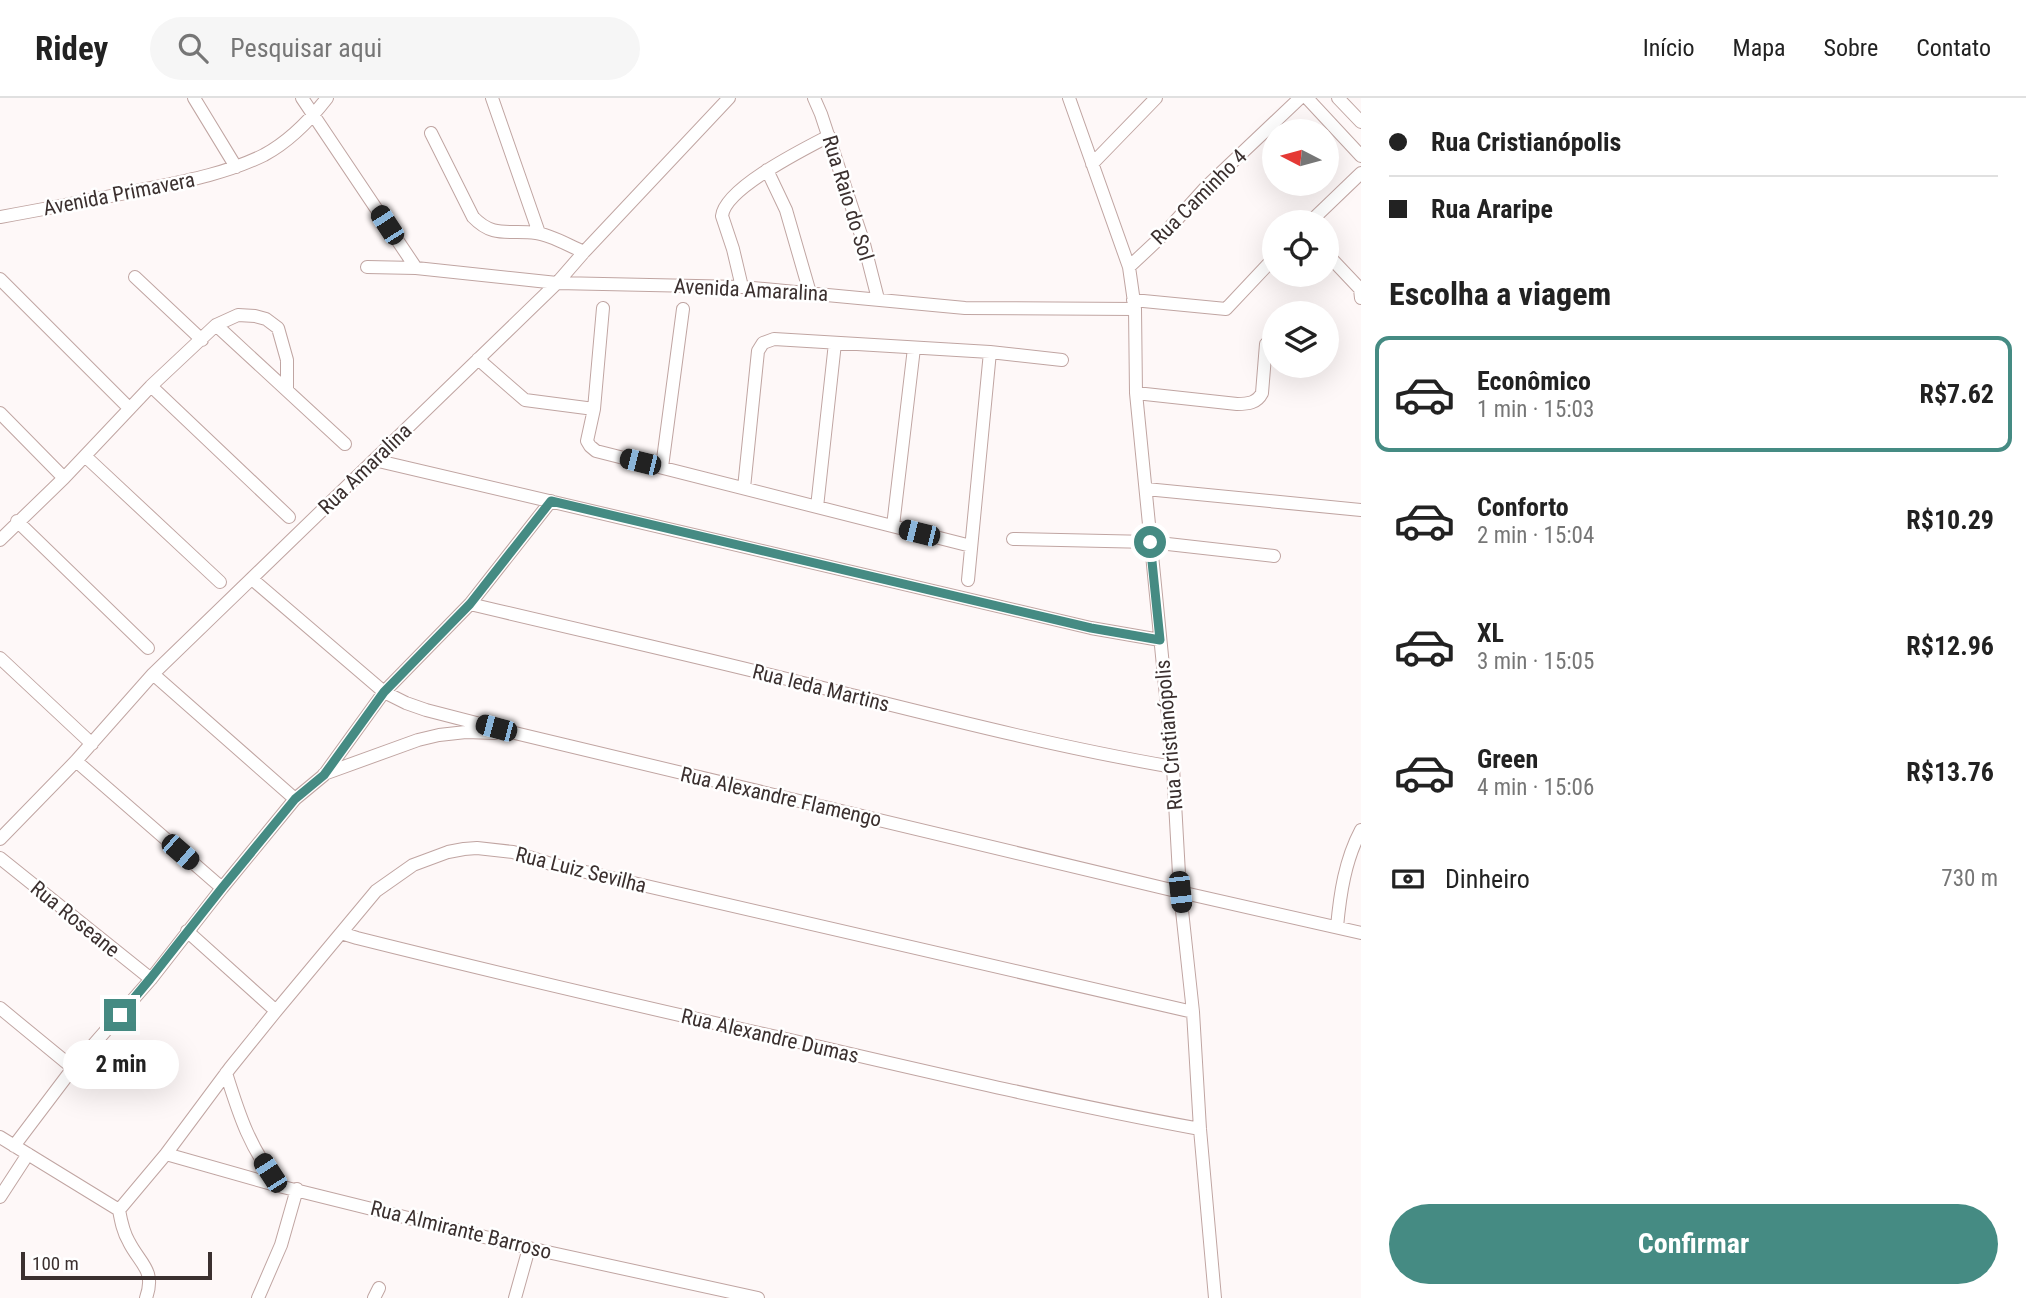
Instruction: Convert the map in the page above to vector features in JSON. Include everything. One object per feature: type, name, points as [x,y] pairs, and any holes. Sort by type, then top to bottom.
[{"type":"street","points":[[194,98],[236,167]]},
{"type":"street","points":[[302,98],[416,268]]},
{"type":"street","name":"Avenida Primavera","points":[[0,218],[201,178],[236,167],[266,153],[313,116],[327,98]]},
{"type":"street","points":[[492,98],[539,233]]},
{"type":"street","name":"Rua Amaralina","points":[[0,839],[92,744],[153,674],[557,284],[729,98]]},
{"type":"street","name":"Rua Raio do Sol","points":[[814,98],[829,136],[878,299]]},
{"type":"street","name":"Rua Cristianópolis","points":[[1069,98],[1129,267],[1134,304],[1136,393],[1173,767],[1180,892],[1193,1012],[1215,1298]]},
{"type":"street","points":[[1092,164],[1156,98]]},
{"type":"street","name":"Rua Caminho 4","points":[[1129,267],[1162,236],[1207,186],[1300,98]]},
{"type":"street","points":[[1307,98],[1361,156]]},
{"type":"street","points":[[1343,100],[1361,122]]},
{"type":"street","points":[[431,133],[473,217],[483,228],[539,233],[584,252]]},
{"type":"street","points":[[741,287],[722,211],[767,170],[829,136]]},
{"type":"street","points":[[767,170],[786,210],[810,293]]},
{"type":"street","points":[[1322,210],[1361,173]]},
{"type":"street","name":"Avenida Amaralina","points":[[367,267],[416,268],[557,284],[741,287],[965,308],[1134,304],[1226,309],[1262,271]]},
{"type":"street","points":[[1339,267],[1360,289],[1361,298]]},
{"type":"street","points":[[135,277],[202,340]]},
{"type":"street","points":[[0,279],[129,408]]},
{"type":"street","points":[[603,308],[594,408],[587,441],[596,451],[971,546]]},
{"type":"street","points":[[662,467],[683,309]]},
{"type":"street","points":[[0,540],[64,478],[151,386],[216,325],[238,315],[267,319],[278,328],[287,360],[287,389]]},
{"type":"street","points":[[216,325],[345,444]]},
{"type":"street","points":[[744,488],[758,351],[763,343],[774,339],[990,352],[1062,360]]},
{"type":"street","points":[[817,507],[835,343]]},
{"type":"street","points":[[893,526],[914,348]]},
{"type":"street","points":[[968,580],[990,352]]},
{"type":"street","points":[[478,359],[525,400],[594,408]]},
{"type":"street","points":[[1136,393],[1237,404],[1252,403],[1259,399],[1262,393],[1263,378]]},
{"type":"street","points":[[151,386],[289,517]]},
{"type":"street","points":[[0,413],[64,478]]},
{"type":"street","points":[[85,456],[220,582]]},
{"type":"street","points":[[374,460],[1091,628],[1160,640]]},
{"type":"street","points":[[1146,489],[1361,510]]},
{"type":"street","points":[[14,1146],[73,1068],[150,979],[295,799],[324,775],[384,692],[470,604],[551,501]]},
{"type":"street","points":[[18,521],[148,648]]},
{"type":"street","points":[[1013,539],[1150,542],[1274,556]]},
{"type":"street","name":"Rua Alexandre Flamengo","points":[[252,579],[384,692],[426,710],[1180,892],[1361,933]]},
{"type":"street","name":"Rua Ieda Martins","points":[[470,604],[732,665],[938,718],[1066,747],[1173,767]]},
{"type":"street","points":[[0,658],[92,744]]},
{"type":"street","points":[[153,674],[295,799]]},
{"type":"street","points":[[324,775],[418,740],[439,735],[466,732],[519,734]]},
{"type":"street","points":[[76,761],[222,888]]},
{"type":"street","points":[[1336,927],[1349,858],[1361,830]]},
{"type":"street","name":"Rua Luiz Sevilha","points":[[119,1210],[166,1154],[226,1073],[376,891],[414,865],[448,852],[477,848],[513,852],[565,867],[1193,1012]]},
{"type":"street","name":"Rua Roseane","points":[[0,858],[150,979]]},
{"type":"street","points":[[187,931],[276,1011]]},
{"type":"street","name":"Rua Alexandre Dumas","points":[[341,933],[569,990],[955,1078],[1200,1129]]},
{"type":"street","points":[[0,1008],[73,1068]]},
{"type":"street","points":[[226,1073],[251,1145],[279,1186]]},
{"type":"street","points":[[0,1137],[119,1210],[127,1238],[148,1271],[150,1287],[146,1298]]},
{"type":"street","points":[[0,1197],[28,1154]]},
{"type":"street","name":"Rua Almirante Barroso","points":[[166,1154],[279,1186],[529,1248],[758,1298]]},
{"type":"street","points":[[258,1298],[281,1245],[297,1189]]},
{"type":"street","points":[[515,1298],[529,1248]]},
{"type":"route","points":[[120,1015],[295,799],[324,775],[384,692],[470,604],[551,501],[1091,628],[1160,640],[1150,542]]}]
